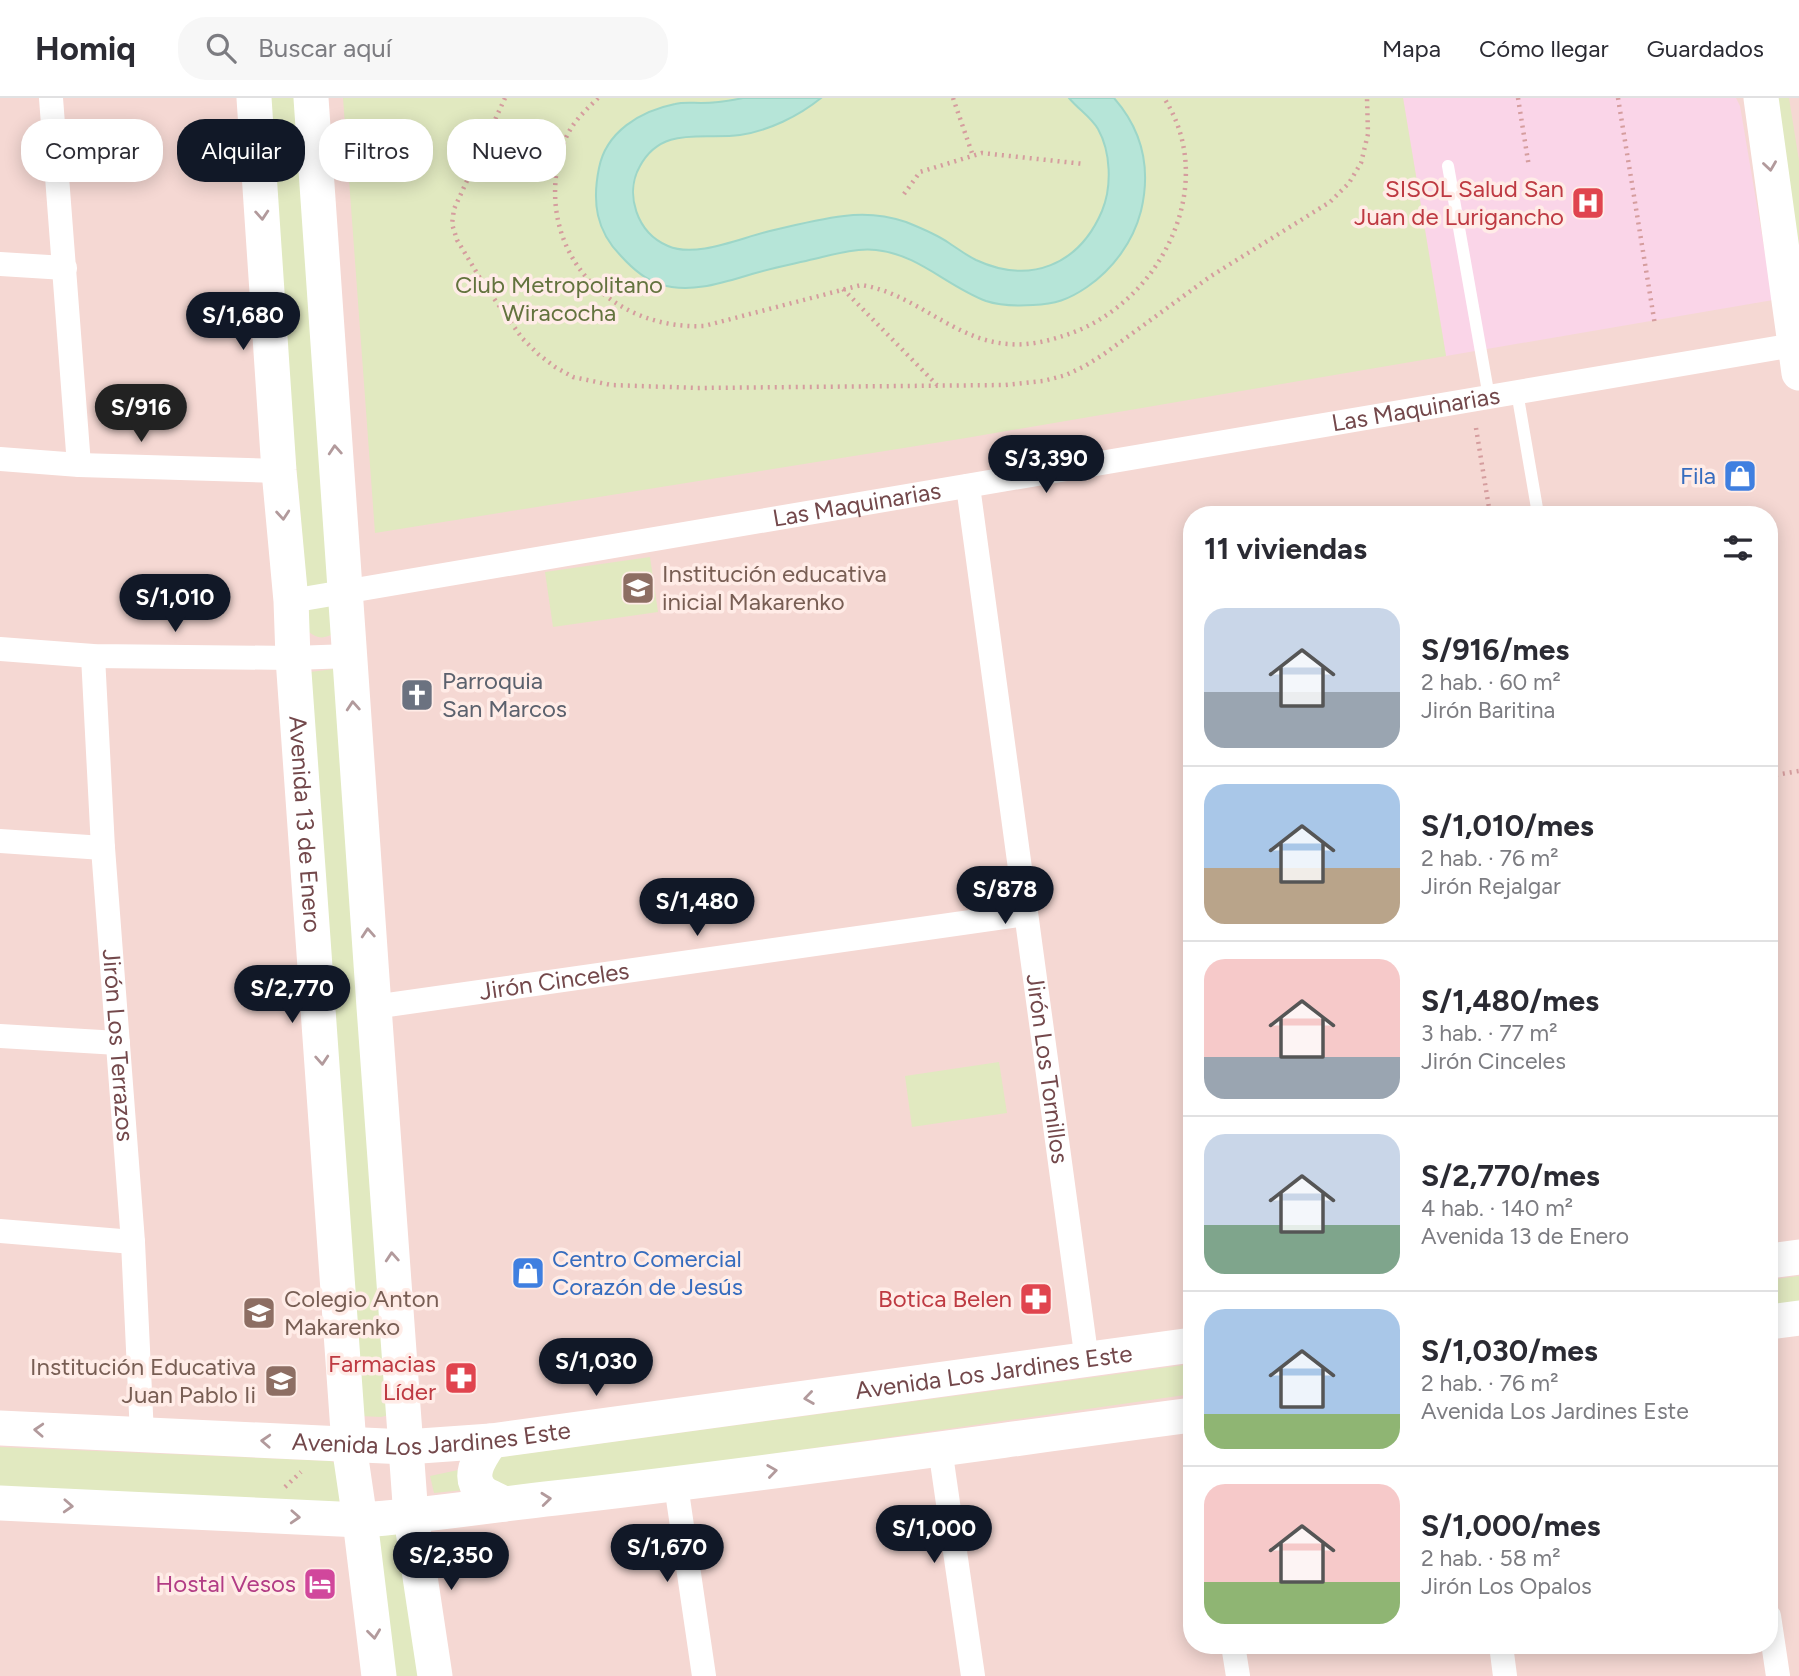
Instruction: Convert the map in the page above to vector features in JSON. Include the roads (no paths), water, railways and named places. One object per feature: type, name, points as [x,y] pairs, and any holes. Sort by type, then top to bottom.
[{"type":"main road","name":"Avenida 13 de Enero","points":[[254,98],[349,1445],[379,1676]]},
{"type":"main road","points":[[311,98],[411,1517],[435,1676]]},
{"type":"main road","points":[[1761,98],[1797,359]]},
{"type":"main road","points":[[1778,1260],[1799,1257]]},
{"type":"main road","points":[[1778,1321],[1799,1318]]},
{"type":"main road","name":"Avenida Los Jardines Este","points":[[0,1428],[406,1447],[491,1441],[1183,1346]]},
{"type":"main road","points":[[0,1503],[360,1520],[411,1517],[676,1485],[1183,1416]]},
{"type":"main road","points":[[491,1441],[476,1463],[475,1480],[483,1492],[504,1504]]},
{"type":"street","points":[[51,98],[79,465]]},
{"type":"street","points":[[0,264],[65,268]]},
{"type":"street","name":"Las Maquinarias","points":[[291,601],[1517,392],[1797,359]]},
{"type":"street","points":[[0,459],[79,465],[279,471]]},
{"type":"street","name":"Jirón Los Tornillos","points":[[968,486],[1087,1361]]},
{"type":"street","points":[[0,649],[93,656],[349,656]]},
{"type":"street","name":"Jirón Los Terrazos","points":[[93,656],[103,848],[133,1242],[142,1435]]},
{"type":"street","points":[[0,841],[103,848]]},
{"type":"street","name":"Jirón Cinceles","points":[[373,1007],[1026,914]]},
{"type":"street","points":[[0,1036],[118,1043]]},
{"type":"street","points":[[0,1231],[133,1242]]},
{"type":"street","points":[[940,1448],[973,1676]]},
{"type":"street","points":[[676,1485],[704,1676]]},
{"type":"street","points":[[1234,1654],[1238,1676]]},
{"type":"street","points":[[1502,1654],[1506,1676]]},
{"type":"street","points":[[1775,1654],[1778,1676]]},
{"type":"lane","points":[[1448,166],[1489,397]]},
{"type":"lane","points":[[1517,392],[1537,506]]},
{"type":"water","points":[[743,98],[821,98],[793,117],[761,130],[740,135],[672,139],[649,153],[635,177],[634,200],[641,222],[657,240],[679,249],[703,249],[814,221],[868,215],[906,222],[939,237],[976,260],[996,267],[1034,270],[1051,265],[1066,257],[1092,230],[1102,211],[1109,181],[1106,148],[1098,129],[1069,98],[1114,98],[1124,111],[1142,151],[1145,180],[1141,211],[1127,244],[1105,272],[1074,295],[1048,304],[1009,305],[986,301],[919,264],[876,250],[837,253],[694,288],[671,287],[653,282],[625,260],[601,226],[596,193],[603,155],[626,125],[649,112],[678,103]]},
{"type":"place","name":"SISOL Salud San Juan de Lurigancho","points":[[1588,203]]},
{"type":"place","name":"Fila","points":[[1740,476]]},
{"type":"place","name":"Institución educativa inicial Makarenko","points":[[638,588]]},
{"type":"place","name":"Parroquia San Marcos","points":[[417,695]]},
{"type":"place","name":"Centro Comercial Corazón de Jesús","points":[[528,1273]]},
{"type":"place","name":"Botica Belen","points":[[1036,1299]]},
{"type":"place","name":"Colegio Anton Makarenko","points":[[259,1313]]},
{"type":"place","name":"Farmacias Líder","points":[[461,1378]]},
{"type":"place","name":"Institución Educativa Juan Pablo Ii","points":[[281,1381]]},
{"type":"place","name":"Hostal Vesos","points":[[320,1584]]},
{"type":"park label","name":"Club Metropolitano Wiracocha","points":[[559,299]]}]
